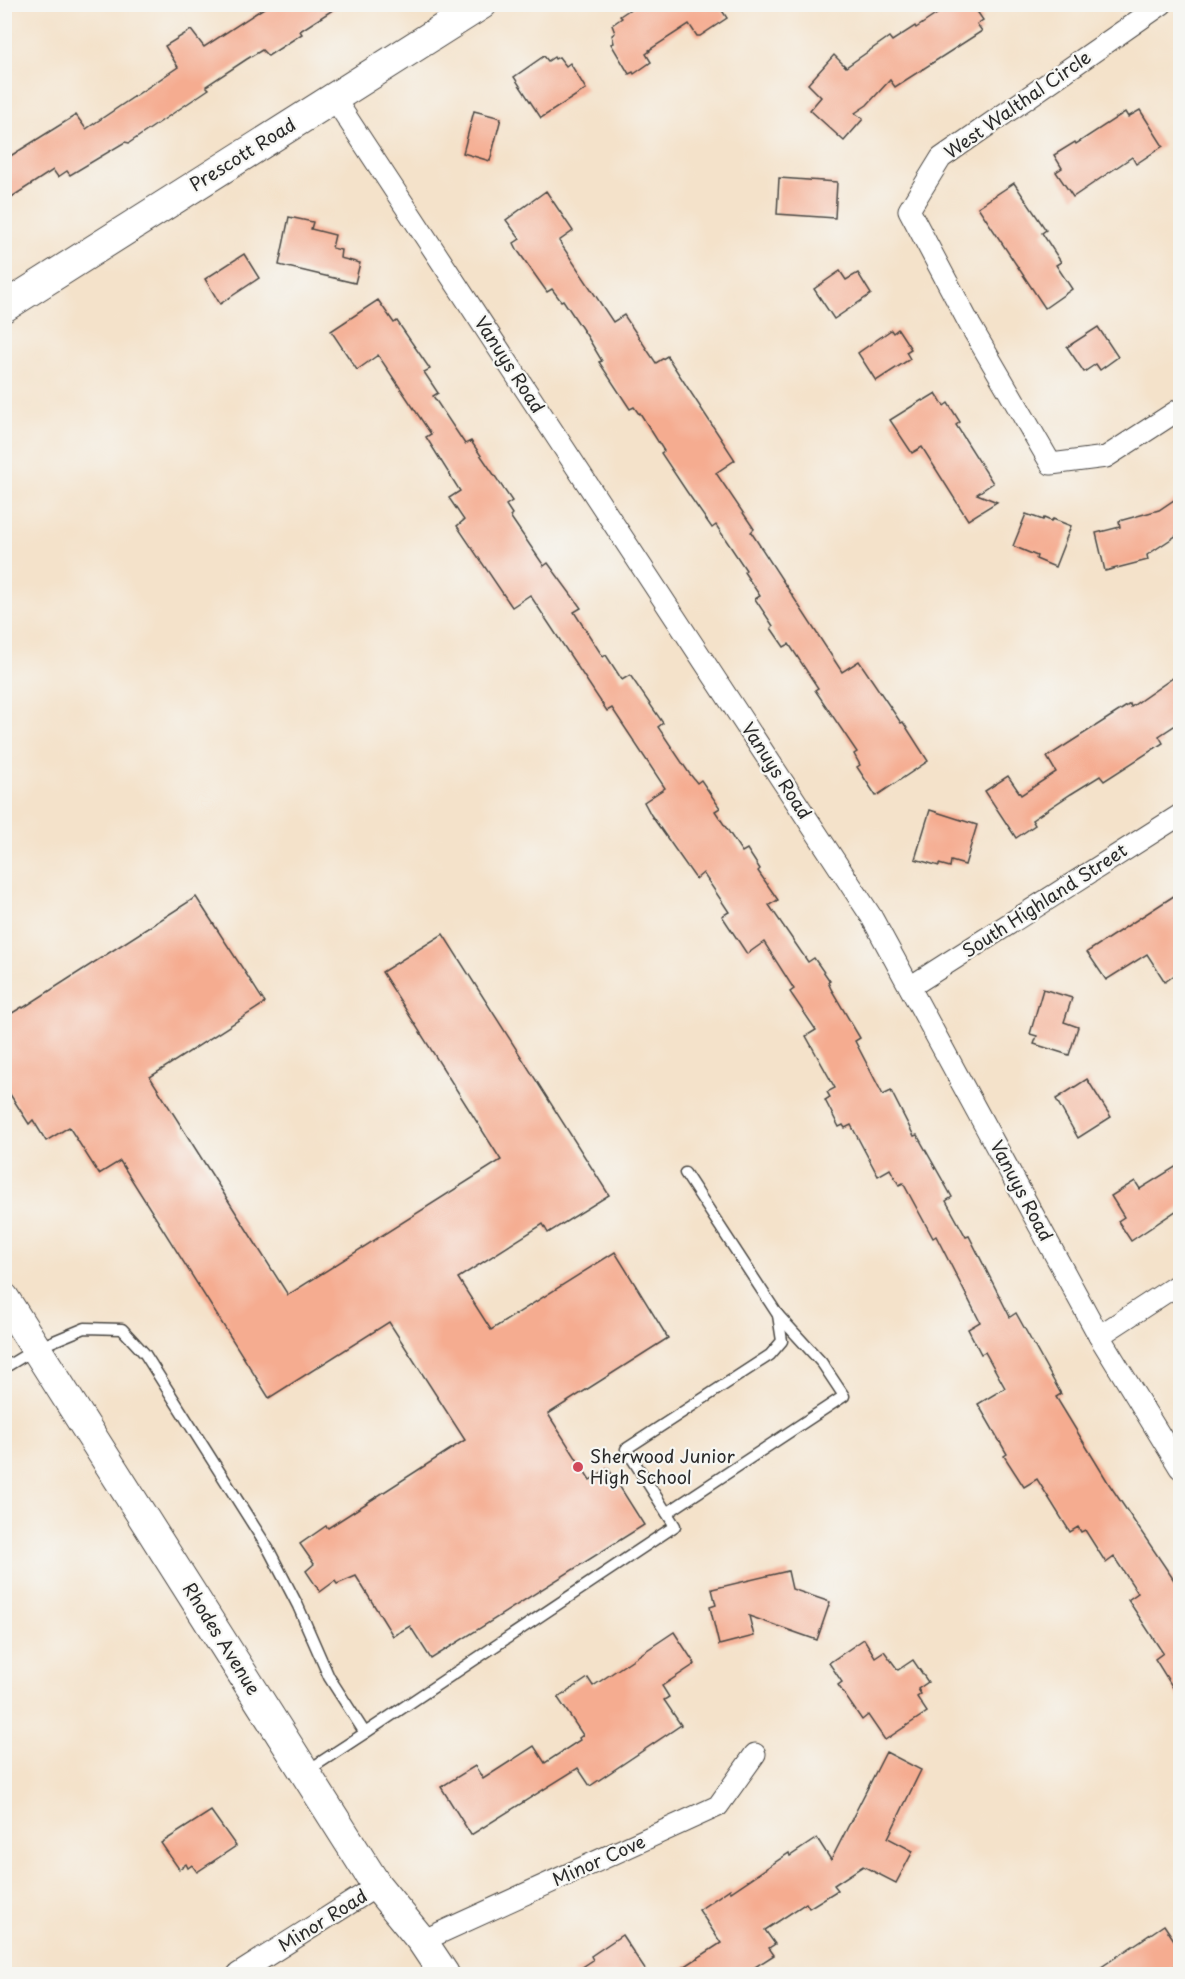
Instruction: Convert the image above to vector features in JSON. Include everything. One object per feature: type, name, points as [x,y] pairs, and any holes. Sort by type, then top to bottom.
[{"type":"main road","name":"Prescott Road","points":[[4,307],[482,4]]},
{"type":"main road","name":"Rhodes Avenue","points":[[4,1298],[377,1886],[422,1941],[444,1974]]},
{"type":"street","name":"West Walthal Circle","points":[[1162,4],[941,158],[909,210],[970,325],[1051,464],[1106,457],[1180,409]]},
{"type":"street","name":"Vanuys Road","points":[[334,98],[872,916],[1099,1336],[1180,1468]]},
{"type":"street","name":"South Highland Street","points":[[910,987],[1180,814]]},
{"type":"street","points":[[1099,1336],[1180,1283]]},
{"type":"street","name":"Minor Cove","points":[[422,1941],[718,1806],[756,1755]]},
{"type":"street","name":"Minor Road","points":[[238,1974],[377,1886]]},
{"type":"lane","points":[[666,1513],[844,1396],[822,1363],[778,1315],[685,1173]]},
{"type":"lane","points":[[305,1773],[675,1526],[626,1449],[770,1355],[782,1341],[778,1315]]},
{"type":"lane","points":[[4,1368],[37,1348],[85,1328],[122,1329],[145,1354],[269,1550],[298,1606],[329,1677],[365,1733]]},
{"type":"building","points":[[270,4],[342,4],[300,31],[302,34],[268,56],[262,50],[247,59],[206,86],[209,89],[129,143],[125,142],[70,175],[67,171],[58,177],[53,170],[4,202],[4,160],[76,115],[86,129],[178,67],[165,46],[191,30],[204,47]]},
{"type":"building","points":[[638,4],[721,4],[719,6],[727,18],[700,36],[697,36],[689,24],[649,50],[646,54],[651,62],[634,74],[633,72],[629,74],[611,44],[614,43],[612,35],[615,33],[612,25],[622,18],[620,16]]},
{"type":"building","points":[[952,4],[972,4],[983,20],[977,24],[982,31],[895,87],[890,80],[867,105],[855,113],[863,119],[844,141],[810,110],[821,97],[808,84],[834,55],[846,67],[889,37],[892,41]]},
{"type":"building","points":[[544,56],[548,61],[559,57],[566,66],[570,63],[586,89],[541,118],[514,77]]},
{"type":"building","points":[[1140,110],[1163,146],[1136,164],[1132,157],[1073,197],[1056,172],[1062,168],[1054,155],[1075,142],[1076,144],[1125,112],[1128,117]]},
{"type":"building","points":[[474,111],[501,118],[490,161],[463,153]]},
{"type":"building","points":[[779,178],[837,182],[835,218],[777,214]]},
{"type":"building","points":[[1014,183],[1046,230],[1042,233],[1061,262],[1056,265],[1072,289],[1045,308],[978,207]]},
{"type":"building","points":[[546,191],[573,231],[559,241],[613,322],[624,315],[656,363],[667,356],[735,460],[716,473],[754,529],[751,532],[842,672],[859,661],[928,761],[876,796],[857,767],[860,765],[854,754],[857,752],[815,690],[818,688],[789,644],[784,647],[771,628],[773,626],[755,599],[760,596],[744,572],[746,570],[716,525],[712,528],[687,492],[661,453],[664,451],[640,413],[634,407],[630,409],[563,300],[561,301],[552,289],[547,292],[518,251],[514,243],[520,239],[506,220]]},
{"type":"building","points":[[289,217],[313,222],[311,229],[335,235],[332,248],[341,250],[340,258],[360,263],[355,283],[279,265]]},
{"type":"building","points":[[244,254],[259,278],[220,304],[205,279]]},
{"type":"building","points":[[840,271],[846,280],[858,273],[871,294],[834,319],[814,289]]},
{"type":"building","points":[[378,300],[394,323],[397,321],[430,369],[424,372],[438,393],[433,396],[465,444],[471,441],[512,501],[506,505],[512,514],[510,516],[544,566],[548,563],[581,608],[574,612],[603,657],[606,655],[622,680],[630,675],[663,723],[658,727],[689,773],[697,783],[701,780],[720,808],[715,811],[742,852],[747,849],[760,869],[758,871],[778,900],[769,905],[808,962],[814,958],[830,981],[828,982],[831,989],[860,1038],[855,1041],[883,1095],[891,1091],[914,1136],[917,1135],[952,1197],[946,1201],[966,1237],[969,1236],[1010,1317],[1016,1313],[1061,1394],[1056,1397],[1109,1484],[1180,1589],[1180,1699],[1155,1659],[1163,1653],[1128,1600],[1138,1593],[1114,1557],[1106,1563],[1085,1530],[1081,1532],[1078,1527],[1070,1532],[1037,1479],[1024,1487],[1004,1456],[1007,1454],[978,1404],[1005,1388],[985,1352],[981,1354],[968,1329],[980,1322],[936,1236],[933,1238],[903,1183],[899,1185],[890,1169],[878,1176],[851,1125],[845,1128],[843,1125],[839,1127],[825,1100],[830,1097],[827,1092],[835,1088],[806,1036],[816,1030],[790,992],[794,989],[764,942],[747,954],[722,916],[729,912],[703,873],[696,879],[651,815],[644,802],[665,788],[612,708],[607,711],[530,595],[512,607],[457,526],[464,520],[449,498],[460,491],[426,437],[431,434],[378,355],[357,370],[331,331]]},
{"type":"building","points":[[1098,327],[1118,357],[1100,370],[1096,364],[1084,372],[1067,347]]},
{"type":"building","points":[[898,329],[911,349],[906,352],[910,359],[876,381],[858,353],[891,330],[893,333]]},
{"type":"building","points":[[936,393],[944,406],[948,403],[960,422],[956,425],[993,483],[977,494],[997,502],[968,520],[922,447],[912,453],[890,420]]},
{"type":"building","points":[[1180,496],[1180,533],[1147,555],[1148,560],[1105,571],[1096,533],[1120,527],[1119,521],[1159,510]]},
{"type":"building","points":[[1026,514],[1043,520],[1044,518],[1051,521],[1053,519],[1071,526],[1055,567],[1013,546]]},
{"type":"building","points":[[1180,673],[1180,722],[1159,736],[1163,743],[1104,781],[1100,776],[1071,794],[1032,820],[1035,825],[1016,838],[985,791],[1008,776],[1021,795],[1056,772],[1047,757],[1130,704],[1131,707]]},
{"type":"building","points":[[930,810],[977,825],[965,865],[951,861],[950,867],[939,864],[939,866],[915,859]]},
{"type":"building","points":[[1180,892],[1180,971],[1165,982],[1147,954],[1106,980],[1087,952]]},
{"type":"building","points":[[196,897],[265,1003],[150,1077],[288,1295],[501,1160],[382,972],[443,934],[609,1195],[548,1233],[543,1224],[458,1278],[491,1330],[615,1252],[668,1338],[548,1414],[590,1480],[608,1468],[644,1525],[431,1659],[410,1626],[393,1636],[356,1576],[337,1584],[335,1581],[320,1592],[306,1571],[314,1564],[300,1544],[465,1440],[389,1322],[269,1398],[120,1161],[99,1174],[69,1127],[46,1141],[33,1120],[29,1124],[4,1085],[4,1018]]},
{"type":"building","points":[[1043,989],[1072,998],[1064,1022],[1078,1027],[1069,1055],[1034,1044],[1037,1036],[1030,1034]]},
{"type":"building","points":[[1087,1079],[1111,1117],[1078,1138],[1056,1099]]},
{"type":"building","points":[[1180,1164],[1180,1208],[1131,1241],[1118,1221],[1124,1217],[1111,1196],[1135,1181],[1140,1189]]},
{"type":"building","points":[[788,1571],[792,1589],[830,1602],[817,1640],[749,1616],[754,1636],[719,1645],[710,1607],[716,1605],[712,1589]]},
{"type":"building","points":[[674,1632],[695,1664],[662,1686],[669,1697],[664,1700],[681,1725],[590,1786],[578,1768],[471,1835],[441,1787],[475,1766],[483,1779],[534,1746],[545,1763],[580,1740],[579,1738],[583,1735],[558,1698],[588,1678],[593,1686]]},
{"type":"building","points":[[864,1639],[875,1657],[884,1651],[898,1670],[913,1660],[928,1682],[918,1689],[921,1694],[917,1697],[927,1712],[885,1740],[868,1715],[862,1720],[838,1685],[842,1682],[829,1663]]},
{"type":"building","points":[[886,1752],[921,1770],[888,1838],[913,1851],[896,1883],[863,1866],[834,1885],[838,1890],[809,1908],[806,1903],[765,1930],[775,1944],[769,1948],[774,1955],[744,1974],[673,1974],[721,1943],[699,1910],[817,1838],[831,1860]]},
{"type":"building","points":[[211,1811],[236,1846],[197,1872],[192,1865],[188,1868],[186,1864],[179,1869],[161,1843]]},
{"type":"building","points":[[1164,1925],[1180,1949],[1180,1962],[1162,1974],[1091,1974]]},
{"type":"building","points":[[622,1935],[648,1974],[572,1974],[593,1960],[591,1956]]},
{"type":"place","name":"Sherwood Junior High School","points":[[578,1467]]}]
